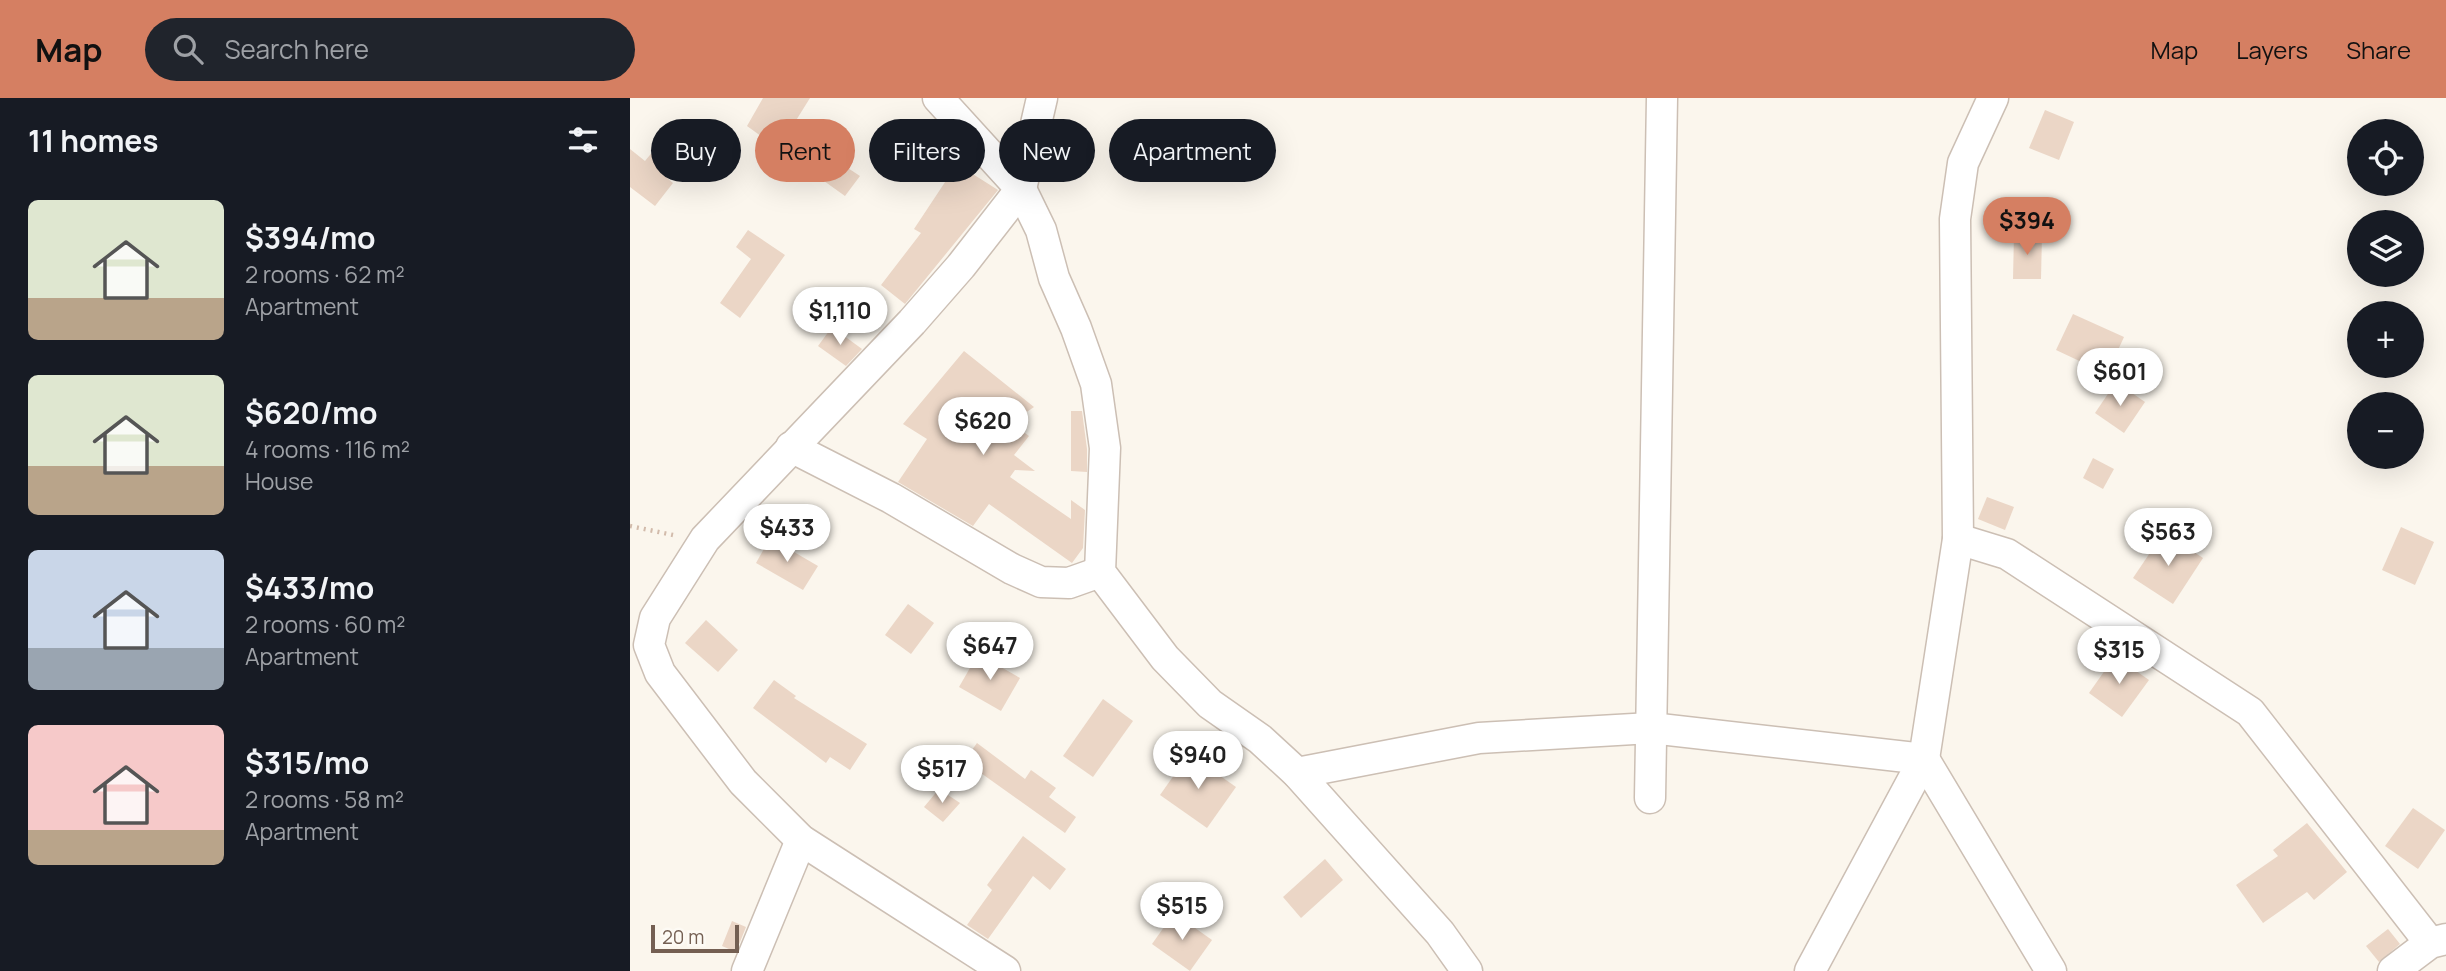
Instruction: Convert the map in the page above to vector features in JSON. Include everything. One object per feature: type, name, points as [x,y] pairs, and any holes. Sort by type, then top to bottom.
[{"type":"street","points":[[938,98],[1021,189],[1041,230],[1054,278],[1096,384],[1105,448],[1100,572],[1165,658],[1210,704],[1260,739],[1297,773],[1440,933],[1467,971]]},
{"type":"street","points":[[1005,971],[802,840],[743,782],[660,673],[649,645],[656,618],[705,539],[912,322],[961,266],[1021,189],[1042,98]]},
{"type":"street","points":[[1650,798],[1662,98]]},
{"type":"street","points":[[1810,971],[1924,759],[1958,539],[1955,219],[1963,163],[1993,98]]},
{"type":"street","points":[[790,447],[891,498],[1012,569],[1041,582],[1069,583],[1100,572]]},
{"type":"street","points":[[1958,539],[2007,554],[2250,712],[2438,941],[2393,971]]},
{"type":"street","points":[[1297,773],[1479,738],[1651,728],[1924,759]]},
{"type":"street","points":[[1924,759],[2052,971]]},
{"type":"street","points":[[747,971],[802,840]]},
{"type":"path","points":[[630,526],[705,539]]},
{"type":"building","points":[[763,98],[810,98],[797,119],[755,119],[755,132],[747,126]]},
{"type":"building","points":[[2045,110],[2074,122],[2059,160],[2029,148]]},
{"type":"building","points":[[630,149],[645,161],[651,154],[651,182],[673,183],[655,206],[630,187]]},
{"type":"building","points":[[855,173],[860,176],[845,196],[825,182],[855,182]]},
{"type":"building","points":[[945,182],[985,182],[998,190],[905,304],[881,285],[921,233],[914,229]]},
{"type":"building","points":[[748,230],[785,255],[740,318],[720,303],[751,259],[736,247]]},
{"type":"building","points":[[2014,234],[2042,235],[2041,279],[2013,279]]},
{"type":"building","points":[[2073,314],[2124,337],[2107,374],[2056,350]]},
{"type":"building","points":[[832,327],[862,349],[846,366],[818,346]]},
{"type":"building","points":[[964,351],[1034,407],[1011,423],[1029,436],[1014,455],[1035,471],[1015,470],[1010,477],[1071,519],[1071,500],[1085,510],[1083,548],[1072,563],[989,504],[973,526],[898,482],[927,439],[903,424]]},
{"type":"building","points":[[2116,382],[2145,402],[2124,433],[2095,413]]},
{"type":"building","points":[[1071,411],[1082,411],[1087,472],[1071,471]]},
{"type":"building","points":[[2093,458],[2114,469],[2103,489],[2083,478]]},
{"type":"building","points":[[1987,497],[2014,507],[2005,530],[1978,519]]},
{"type":"building","points":[[2401,527],[2434,542],[2415,585],[2382,570]]},
{"type":"building","points":[[2164,532],[2203,558],[2173,604],[2133,578]]},
{"type":"building","points":[[770,538],[818,566],[803,590],[756,563]]},
{"type":"building","points":[[908,604],[934,623],[911,654],[885,635]]},
{"type":"building","points":[[706,620],[738,650],[718,672],[685,643]]},
{"type":"building","points":[[978,654],[1020,678],[1001,711],[959,687]]},
{"type":"building","points":[[2115,656],[2149,680],[2122,717],[2089,693]]},
{"type":"building","points":[[774,680],[796,696],[794,698],[867,744],[850,770],[830,757],[826,763],[753,708]]},
{"type":"building","points":[[1103,699],[1133,721],[1093,777],[1063,756]]},
{"type":"building","points":[[977,743],[1025,779],[1031,770],[1056,788],[1049,797],[1076,817],[1065,833],[964,761]]},
{"type":"building","points":[[1189,754],[1236,787],[1207,828],[1160,795]]},
{"type":"building","points":[[939,789],[960,803],[943,822],[924,807]]},
{"type":"building","points":[[2413,808],[2445,830],[2418,869],[2385,846]]},
{"type":"building","points":[[2307,823],[2347,872],[2314,900],[2307,892],[2263,923],[2236,885],[2278,856],[2273,850]]},
{"type":"building","points":[[1023,836],[1066,869],[1050,890],[1033,876],[988,939],[967,925],[992,890],[987,885]]},
{"type":"building","points":[[1325,859],[1343,880],[1301,918],[1283,897]]},
{"type":"building","points":[[1174,913],[1212,940],[1190,971],[1152,944]]},
{"type":"building","points":[[732,921],[746,927],[736,952],[722,946]]},
{"type":"building","points":[[2388,929],[2400,944],[2379,962],[2366,946]]}]
